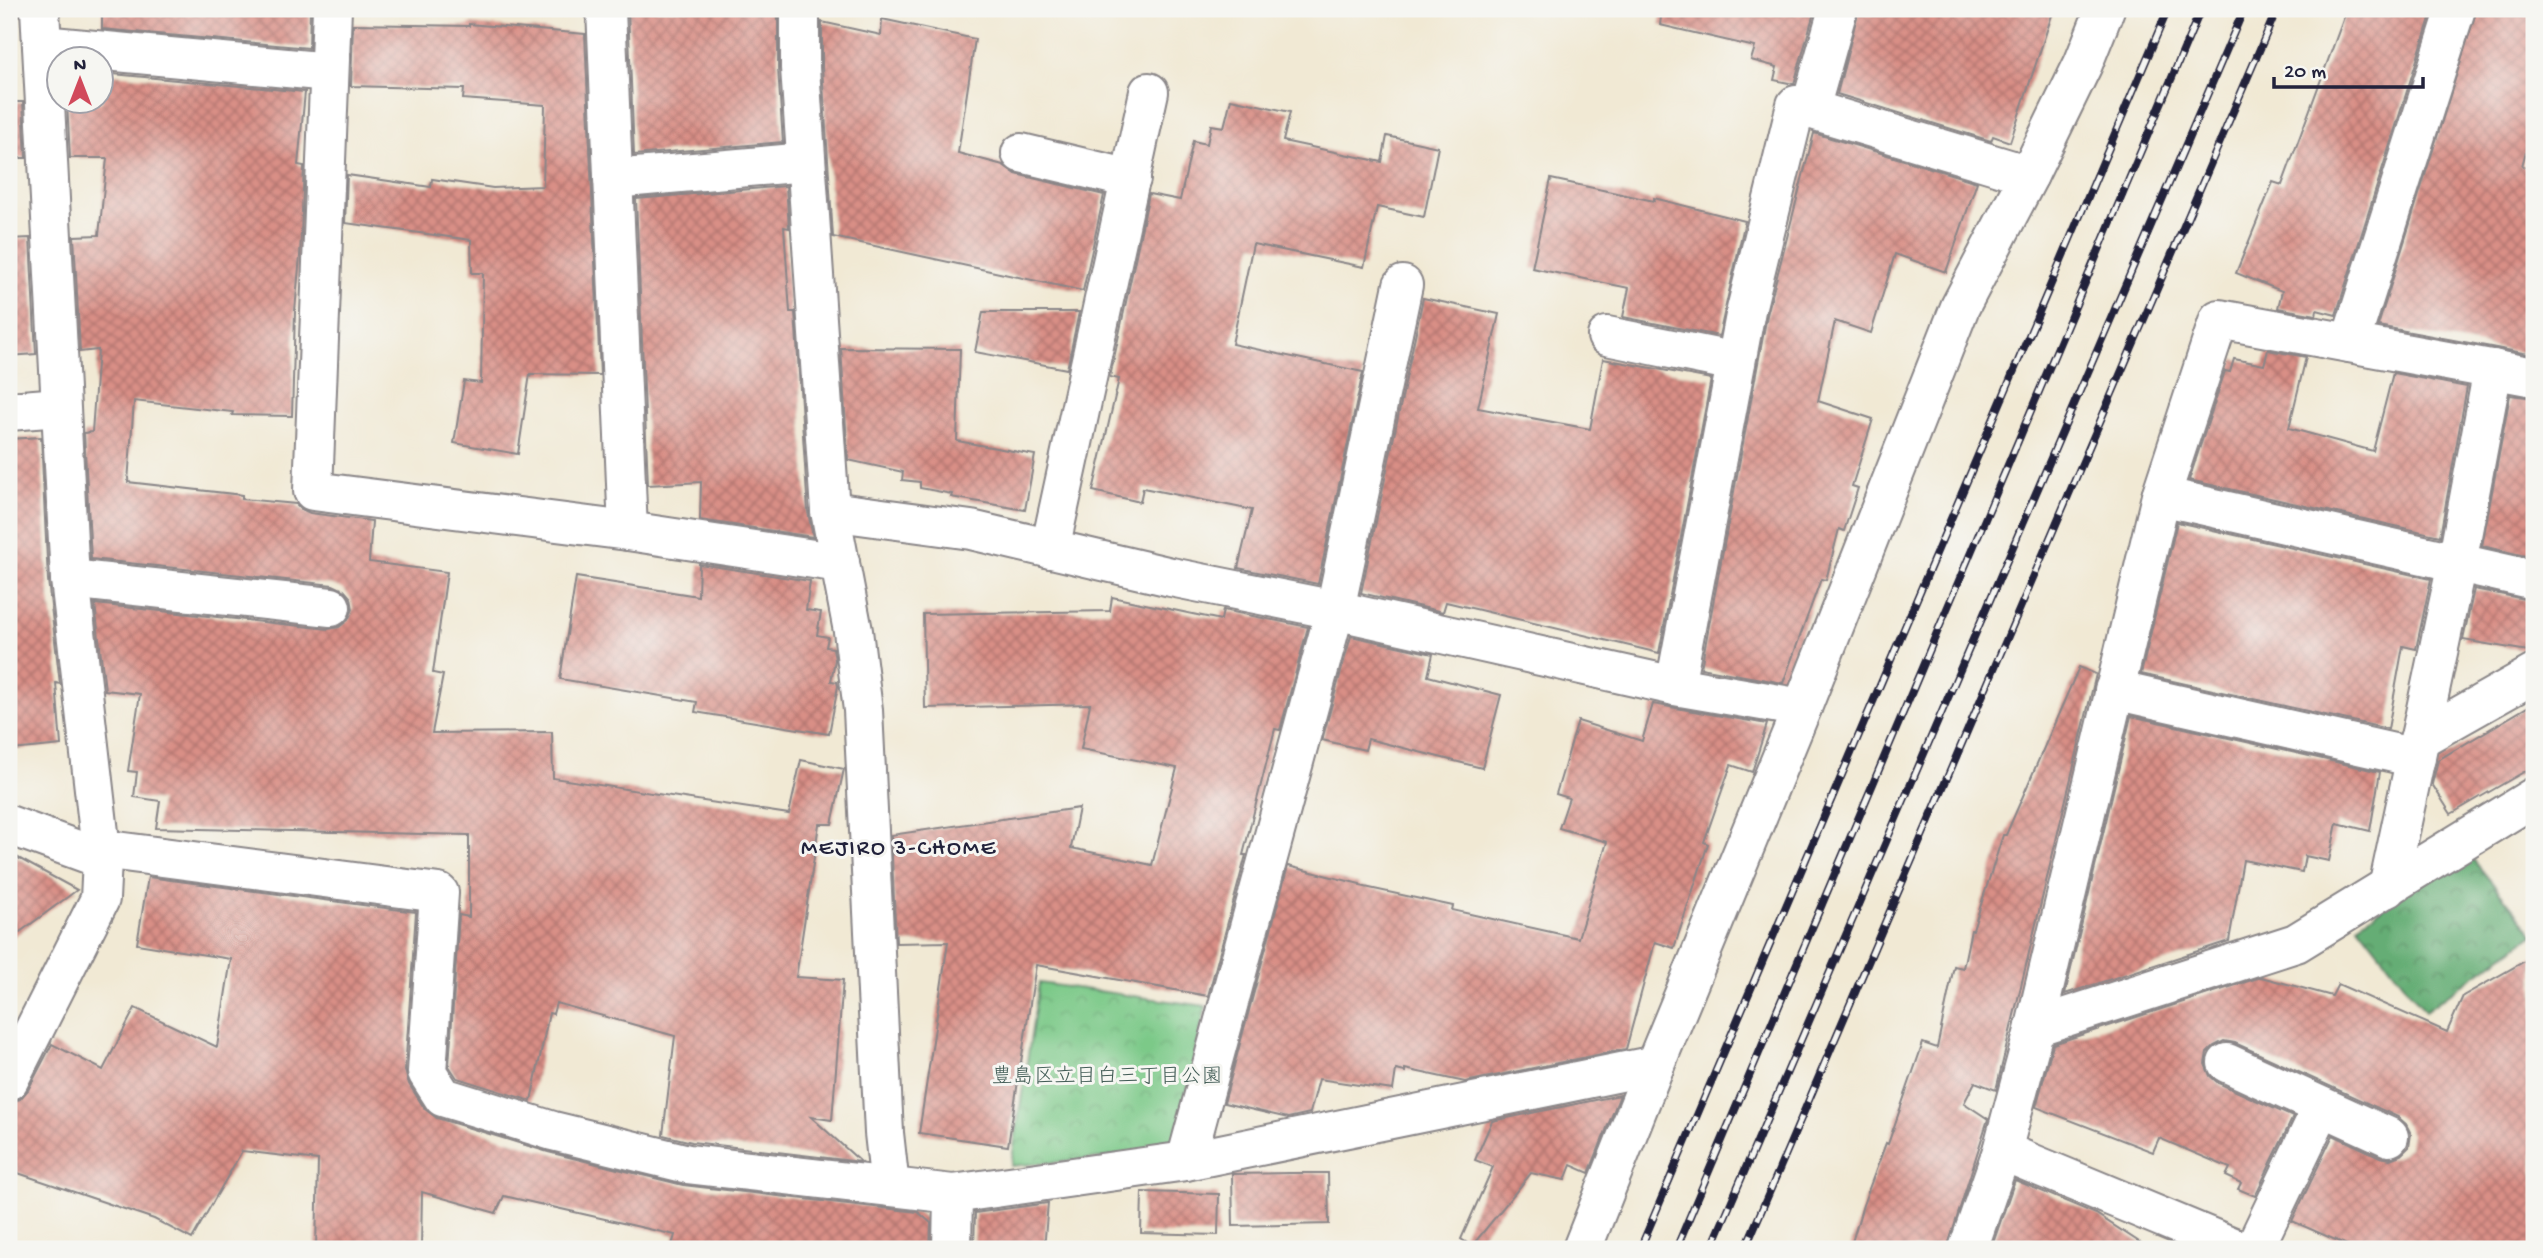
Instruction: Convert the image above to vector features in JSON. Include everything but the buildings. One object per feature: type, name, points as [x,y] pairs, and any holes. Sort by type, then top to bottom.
[{"type":"street","points":[[332,9],[313,491],[628,531],[840,563]]},
{"type":"street","points":[[606,9],[628,531]]},
{"type":"street","points":[[800,9],[800,68],[830,512],[853,631],[863,710],[884,1133],[890,1187]]},
{"type":"street","points":[[1810,109],[1838,9]]},
{"type":"street","points":[[1582,1249],[1802,708],[1960,307],[2029,175],[2083,64],[2105,9]]},
{"type":"street","points":[[2350,343],[2456,9]]},
{"type":"street","points":[[9,1080],[100,899],[102,854],[70,579],[41,27],[329,72]]},
{"type":"street","points":[[1050,549],[1149,92]]},
{"type":"street","points":[[1675,686],[1736,362],[1763,236],[1796,105],[2029,175]]},
{"type":"street","points":[[1021,153],[1130,179]]},
{"type":"street","points":[[613,179],[806,162]]},
{"type":"street","points":[[1186,1161],[1335,610],[1403,285]]},
{"type":"street","points":[[1968,1249],[2002,1151],[2035,1027],[2161,496],[2219,319],[2534,377]]},
{"type":"street","points":[[1607,336],[1736,362]]},
{"type":"street","points":[[2388,888],[2457,563],[2493,369]]},
{"type":"street","points":[[9,411],[60,407]]},
{"type":"street","points":[[2161,496],[2534,580]]},
{"type":"street","points":[[830,512],[971,530],[1171,577],[1335,610],[1675,686],[1802,708]]},
{"type":"street","points":[[70,579],[331,607]]},
{"type":"street","points":[[2114,690],[2417,748],[2534,674]]},
{"type":"street","points":[[2035,1027],[2295,943],[2534,797]]},
{"type":"street","points":[[9,825],[102,854],[439,893],[427,1072],[443,1097],[553,1131],[688,1164],[953,1194],[1186,1161],[1655,1065]]},
{"type":"street","points":[[2227,1063],[2389,1137]]},
{"type":"street","points":[[2002,1151],[2232,1247],[2322,1107]]},
{"type":"street","points":[[952,1249],[953,1194]]},
{"type":"green space","points":[[2466,851],[2534,934],[2425,1011],[2358,925]]},
{"type":"green space","name":"豊島区立目白三丁目公園","points":[[1039,983],[1206,1006],[1174,1152],[1011,1166]]},
{"type":"railway","points":[[1640,1249],[2168,9]]},
{"type":"railway","points":[[1676,1249],[2201,9]]},
{"type":"railway","points":[[1711,1249],[2244,9]]},
{"type":"railway","points":[[1745,1249],[2277,9]]},
{"type":"district","name":"MEJIRO 3-CHOME","points":[[899,846]]}]
